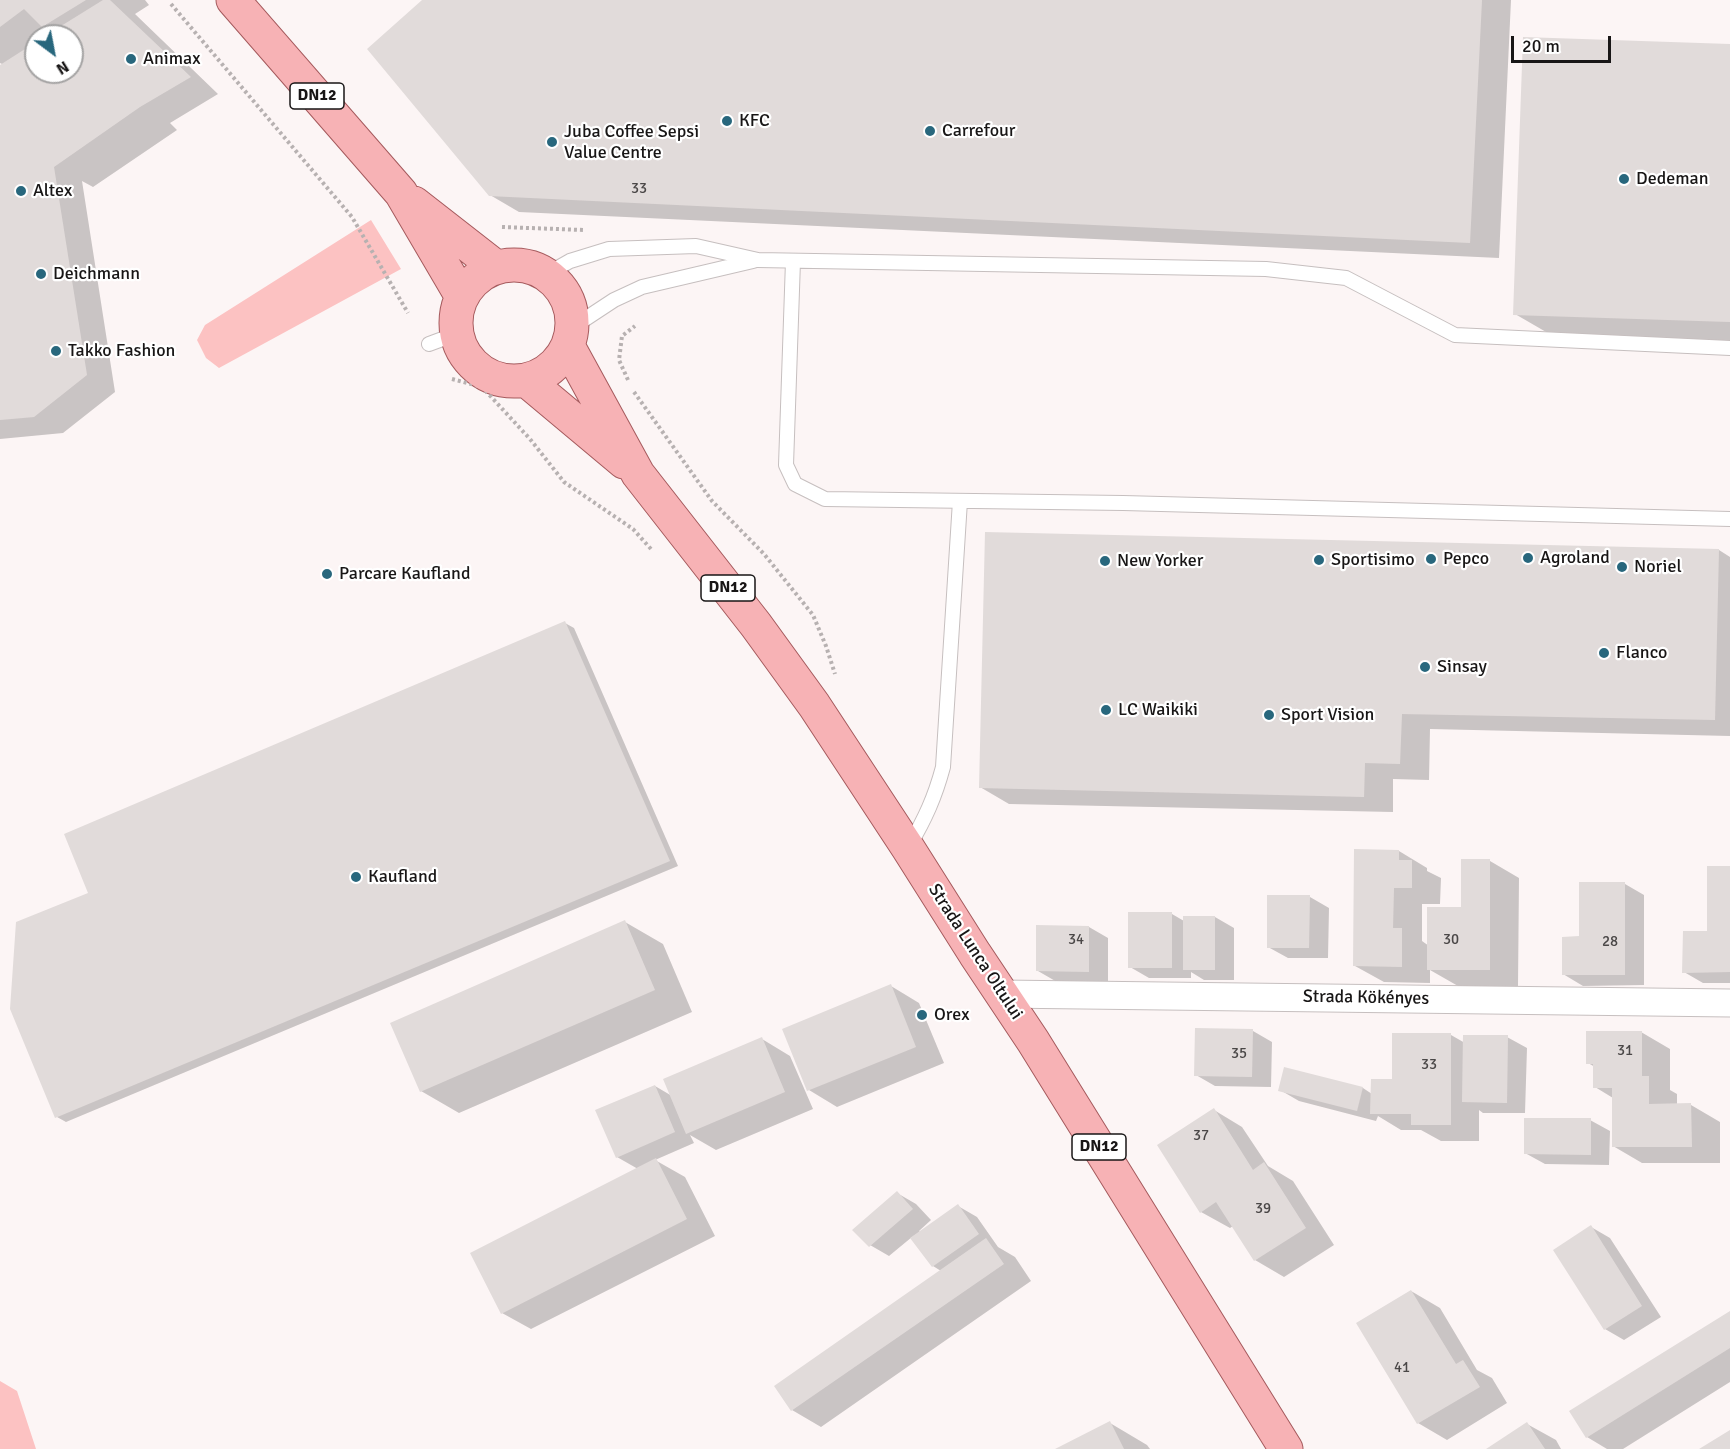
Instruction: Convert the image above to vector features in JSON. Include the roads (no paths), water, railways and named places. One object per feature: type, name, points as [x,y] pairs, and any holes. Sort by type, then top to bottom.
[{"type":"main road","name":"DN12","points":[[235,1],[401,193]]},
{"type":"main road","points":[[401,193],[496,267]]},
{"type":"main road","points":[[401,193],[462,297]]},
{"type":"main road","points":[[571,336],[558,362],[544,374],[526,380],[508,381],[490,376],[474,366],[463,351],[443,339],[456,315],[462,297],[472,282],[483,273],[496,267],[513,264],[531,267],[547,274],[562,288],[571,306],[571,336],[638,474]]},
{"type":"main road","points":[[526,380],[638,474]]},
{"type":"main road","name":"Strada Lunca Oltului","points":[[638,474],[756,625],[814,705],[1033,1041],[1286,1449]]},
{"type":"street","name":"Strada Kökényes","points":[[1002,994],[1730,1003]]},
{"type":"lane","points":[[547,274],[570,261],[609,249],[696,246],[758,260],[1266,269],[1346,278],[1455,335],[1730,348]]},
{"type":"lane","points":[[571,336],[614,300],[642,287],[758,260]]},
{"type":"lane","points":[[793,261],[786,465],[795,484],[825,499],[1123,503],[1730,519]]},
{"type":"lane","points":[[908,848],[935,797],[943,767],[960,501]]},
{"type":"place","name":"Animax","points":[[131,59]]},
{"type":"place","name":"KFC","points":[[727,121]]},
{"type":"place","name":"Carrefour","points":[[930,131]]},
{"type":"place","name":"Juba Coffee Sepsi Value Centre","points":[[552,142]]},
{"type":"place","name":"Dedeman","points":[[1624,179]]},
{"type":"place","name":"Altex","points":[[21,191]]},
{"type":"place","name":"Deichmann","points":[[41,274]]},
{"type":"place","name":"Takko Fashion","points":[[56,351]]},
{"type":"place","name":"Agroland","points":[[1528,558]]},
{"type":"place","name":"Pepco","points":[[1431,559]]},
{"type":"place","name":"Sportisimo","points":[[1319,560]]},
{"type":"place","name":"New Yorker","points":[[1105,561]]},
{"type":"place","name":"Noriel","points":[[1622,567]]},
{"type":"place","name":"Parcare Kaufland","points":[[327,574]]},
{"type":"place","name":"Flanco","points":[[1604,653]]},
{"type":"place","name":"Sinsay","points":[[1425,667]]},
{"type":"place","name":"LC Waikiki","points":[[1106,710]]},
{"type":"place","name":"Sport Vision","points":[[1269,715]]},
{"type":"place","name":"Kaufland","points":[[356,877]]},
{"type":"place","name":"Orex","points":[[922,1015]]}]
